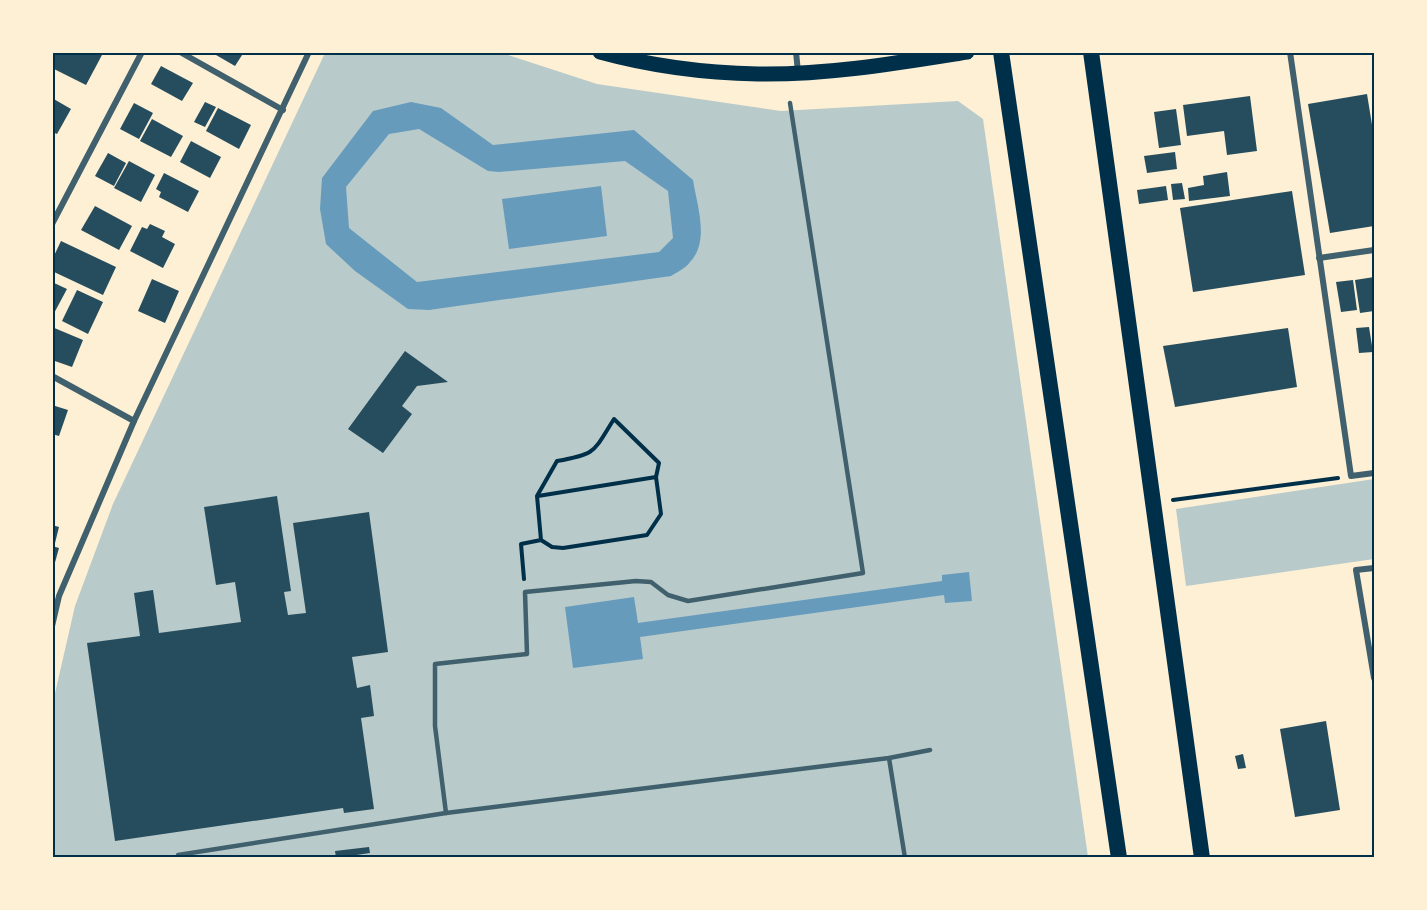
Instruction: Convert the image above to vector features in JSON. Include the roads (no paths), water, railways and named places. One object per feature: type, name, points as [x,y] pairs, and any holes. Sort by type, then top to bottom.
[{"type":"highway","points":[[1001,52],[1119,858]]},
{"type":"highway","points":[[1091,52],[1202,858]]},
{"type":"main road","points":[[600,52],[639,62],[758,74],[798,73],[877,65],[967,52]]},
{"type":"street","points":[[52,224],[142,52]]},
{"type":"street","points":[[180,52],[283,110]]},
{"type":"street","points":[[52,626],[59,596],[134,421],[309,52]]},
{"type":"street","points":[[796,52],[798,73]]},
{"type":"street","points":[[1290,52],[1351,476],[1374,473]]},
{"type":"street","points":[[1320,258],[1374,249]]},
{"type":"street","points":[[52,376],[134,421]]},
{"type":"street","points":[[1374,567],[1356,570],[1374,678]]},
{"type":"lane","points":[[446,813],[435,726],[435,664],[527,654],[525,592],[636,580],[651,582],[668,595],[688,601],[863,573],[790,103]]},
{"type":"lane","points":[[178,858],[178,855],[446,813],[890,758],[930,750]]},
{"type":"lane","points":[[890,758],[905,858]]},
{"type":"water","points":[[411,102],[441,108],[493,145],[634,130],[693,180],[701,234],[696,254],[686,266],[671,276],[429,310],[408,309],[355,271],[326,244],[320,209],[322,178],[373,111]],"holes":[[[419,129],[488,171],[625,161],[668,191],[673,238],[659,252],[417,282],[349,228],[346,187],[389,134]]]},
{"type":"water","points":[[601,186],[607,236],[509,249],[502,199]]},
{"type":"water","points":[[969,572],[972,601],[945,603],[944,595],[640,637],[643,659],[573,668],[565,607],[634,597],[638,623],[942,581],[942,575]]}]
